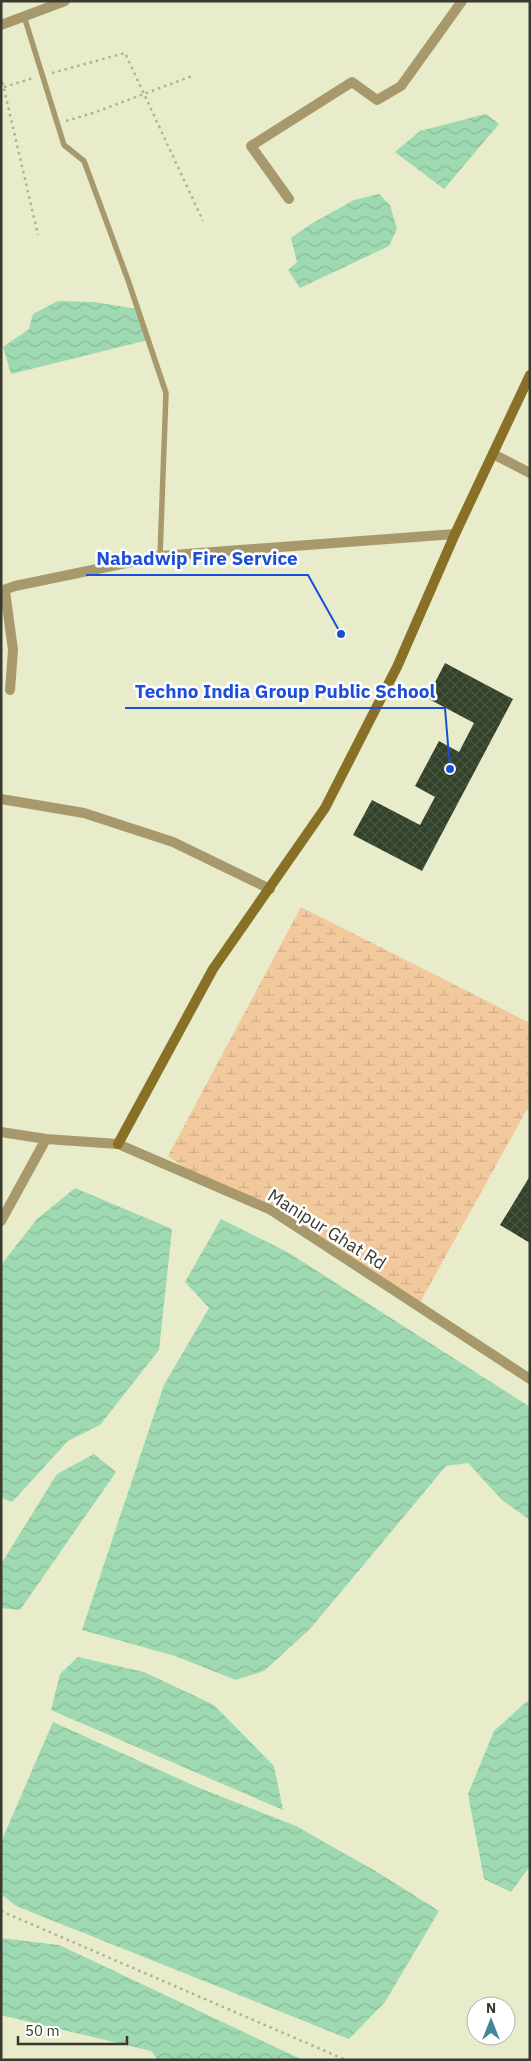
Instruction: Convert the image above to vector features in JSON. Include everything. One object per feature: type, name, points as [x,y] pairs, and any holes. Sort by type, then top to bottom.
[{"type":"street","points":[[1,25],[65,1]]},
{"type":"street","points":[[289,199],[251,146],[352,82],[377,100],[401,86],[462,1]]},
{"type":"street","points":[[118,1144],[213,969],[325,808],[398,667],[455,534],[530,375]]},
{"type":"street","points":[[493,454],[530,473]]},
{"type":"street","points":[[10,690],[13,650],[3,591],[14,586],[160,556],[455,534]]},
{"type":"street","points":[[1,799],[84,813],[173,842],[270,889]]},
{"type":"street","name":"Manipur Ghat Rd","points":[[1,1132],[46,1139],[118,1144],[271,1210],[530,1379]]},
{"type":"street","points":[[1,1221],[46,1139]]},
{"type":"lane","points":[[24,16],[64,145],[84,161],[128,280],[166,393],[160,556]]},
{"type":"path","points":[[4,87],[125,53],[203,221]]},
{"type":"path","points":[[1,76],[38,235]]},
{"type":"path","points":[[57,124],[93,113],[192,76]]},
{"type":"path","points":[[1,1911],[346,2060]]},
{"type":"green space","points":[[301,907],[530,1023],[530,1104],[418,1306],[271,1210],[200,1180],[168,1156]]},
{"type":"water","points":[[486,114],[499,124],[444,189],[395,152],[420,131]]},
{"type":"water","points":[[379,194],[390,205],[397,229],[389,246],[300,288],[288,270],[297,262],[291,238],[311,224],[354,200]]},
{"type":"water","points":[[58,301],[94,302],[137,309],[148,340],[11,374],[3,347],[29,329],[33,314]]},
{"type":"water","points":[[75,1188],[172,1229],[159,1350],[100,1425],[68,1441],[12,1502],[1,1498],[1,1265],[37,1219]]},
{"type":"water","points":[[221,1219],[289,1253],[530,1407],[530,1520],[502,1500],[468,1463],[446,1466],[310,1629],[264,1671],[236,1680],[175,1656],[82,1630],[164,1385],[209,1308],[185,1282]]},
{"type":"water","points":[[94,1454],[116,1472],[20,1610],[1,1608],[1,1564],[57,1474]]},
{"type":"water","points":[[78,1657],[144,1672],[214,1705],[274,1766],[283,1810],[51,1710],[60,1674]]},
{"type":"water","points":[[530,1701],[530,1866],[511,1892],[484,1879],[468,1794],[494,1731],[526,1702]]},
{"type":"water","points":[[53,1722],[197,1787],[296,1826],[377,1872],[439,1911],[385,2002],[349,2039],[16,1906],[1,1894],[1,1842]]},
{"type":"water","points":[[1,1938],[59,1945],[303,2060],[158,2060],[151,2051],[1,2015]]},
{"type":"building","points":[[445,663],[513,699],[422,871],[353,835],[372,800],[420,825],[435,797],[415,786],[439,741],[459,752],[474,723],[427,698]]},
{"type":"building","points":[[530,1176],[530,1243],[500,1225]]},
{"type":"place","name":"Nabadwip Fire Service","points":[[341,634]]},
{"type":"place","name":"Techno India Group Public School","points":[[450,769]]}]
